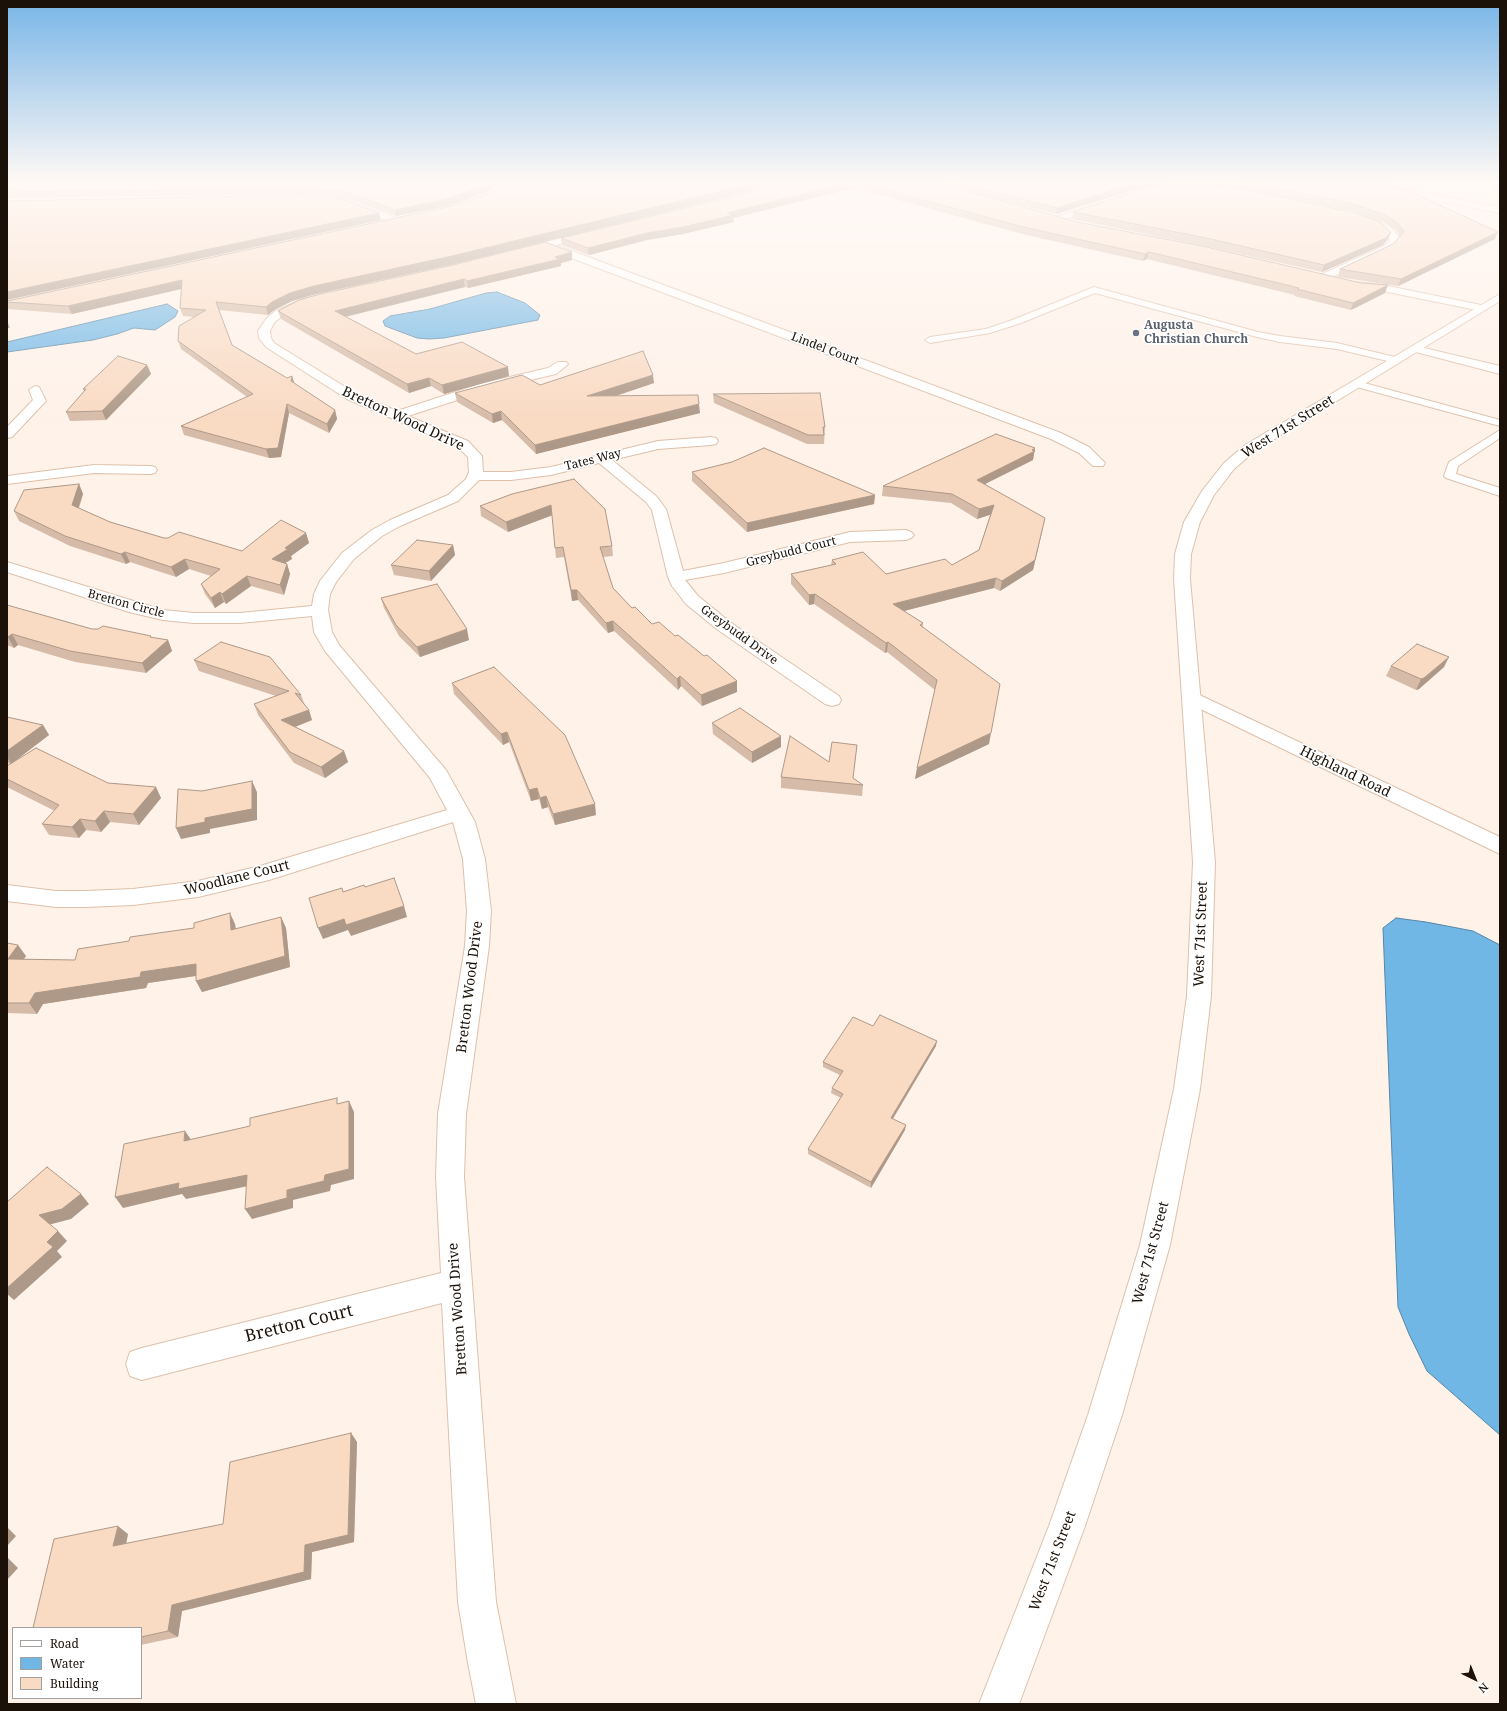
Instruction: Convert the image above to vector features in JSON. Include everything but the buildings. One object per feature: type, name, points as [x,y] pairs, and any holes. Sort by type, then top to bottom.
[{"type":"street","name":"Lindel Court","points":[[595,263],[1056,436],[1084,450],[1098,463]]},
{"type":"street","points":[[1352,263],[1318,277],[1359,286],[1383,288],[1481,308]]},
{"type":"street","points":[[1359,286],[1373,292],[1422,307]]},
{"type":"street","name":"West 71st Street","points":[[999,1704],[1067,1526],[1105,1415],[1155,1245],[1177,1148],[1188,1089],[1199,996],[1203,926],[1204,862],[1182,580],[1183,554],[1192,522],[1204,500],[1229,466],[1250,448],[1500,297]]},
{"type":"street","name":"Bretton Wood Drive","points":[[308,300],[279,314],[270,321],[264,331],[265,338],[268,342],[340,390],[465,446],[476,460],[476,472],[474,476],[465,488],[453,498],[395,524],[354,550],[342,562],[328,581],[322,594],[320,610],[323,632],[330,647],[430,762],[446,786],[460,813],[474,859],[479,911],[476,958],[450,1133],[450,1177],[477,1602],[487,1663],[496,1704]]},
{"type":"street","points":[[1452,314],[1466,318]]},
{"type":"street","points":[[1416,349],[1500,370]]},
{"type":"street","points":[[397,415],[484,386],[552,371],[562,364]]},
{"type":"street","points":[[7,434],[40,401],[35,390]]},
{"type":"street","name":"Tates Way","points":[[474,476],[511,476],[551,471],[658,445],[711,441]]},
{"type":"street","name":"Greybudd Drive","points":[[601,458],[650,499],[658,509],[662,517],[676,577],[680,586],[692,600],[724,626],[832,700]]},
{"type":"street","points":[[7,480],[94,470],[150,470]]},
{"type":"street","name":"Greybudd Court","points":[[676,577],[735,566],[850,537],[906,535]]},
{"type":"street","name":"Bretton Circle","points":[[7,567],[34,577],[163,615],[194,618],[240,618],[320,610]]},
{"type":"street","name":"Highland Road","points":[[1190,697],[1500,846]]},
{"type":"street","name":"Woodlane Court","points":[[7,893],[56,899],[86,899],[133,897],[198,889],[261,874],[460,813]]},
{"type":"street","name":"Bretton Court","points":[[142,1364],[456,1284]]},
{"type":"lane","points":[[930,340],[987,331],[1018,321],[1108,285]]},
{"type":"lane","points":[[1094,290],[1241,330],[1280,339],[1337,346],[1396,360]]},
{"type":"lane","points":[[1228,317],[1241,330]]},
{"type":"lane","points":[[1357,384],[1500,423]]},
{"type":"lane","points":[[1500,433],[1452,464],[1450,476],[1500,492]]},
{"type":"water","points":[[497,292],[525,303],[540,315],[538,320],[444,338],[429,339],[417,338],[385,326],[383,321],[390,316],[430,309],[486,293]]},
{"type":"water","points":[[167,304],[178,311],[175,317],[155,330],[134,328],[93,340],[7,352],[7,342]]},
{"type":"water","points":[[1396,918],[1473,931],[1500,945],[1500,1435],[1427,1371],[1398,1307],[1383,928]]},
{"type":"place","name":"Augusta Christian Church","points":[[1136,333]]}]
